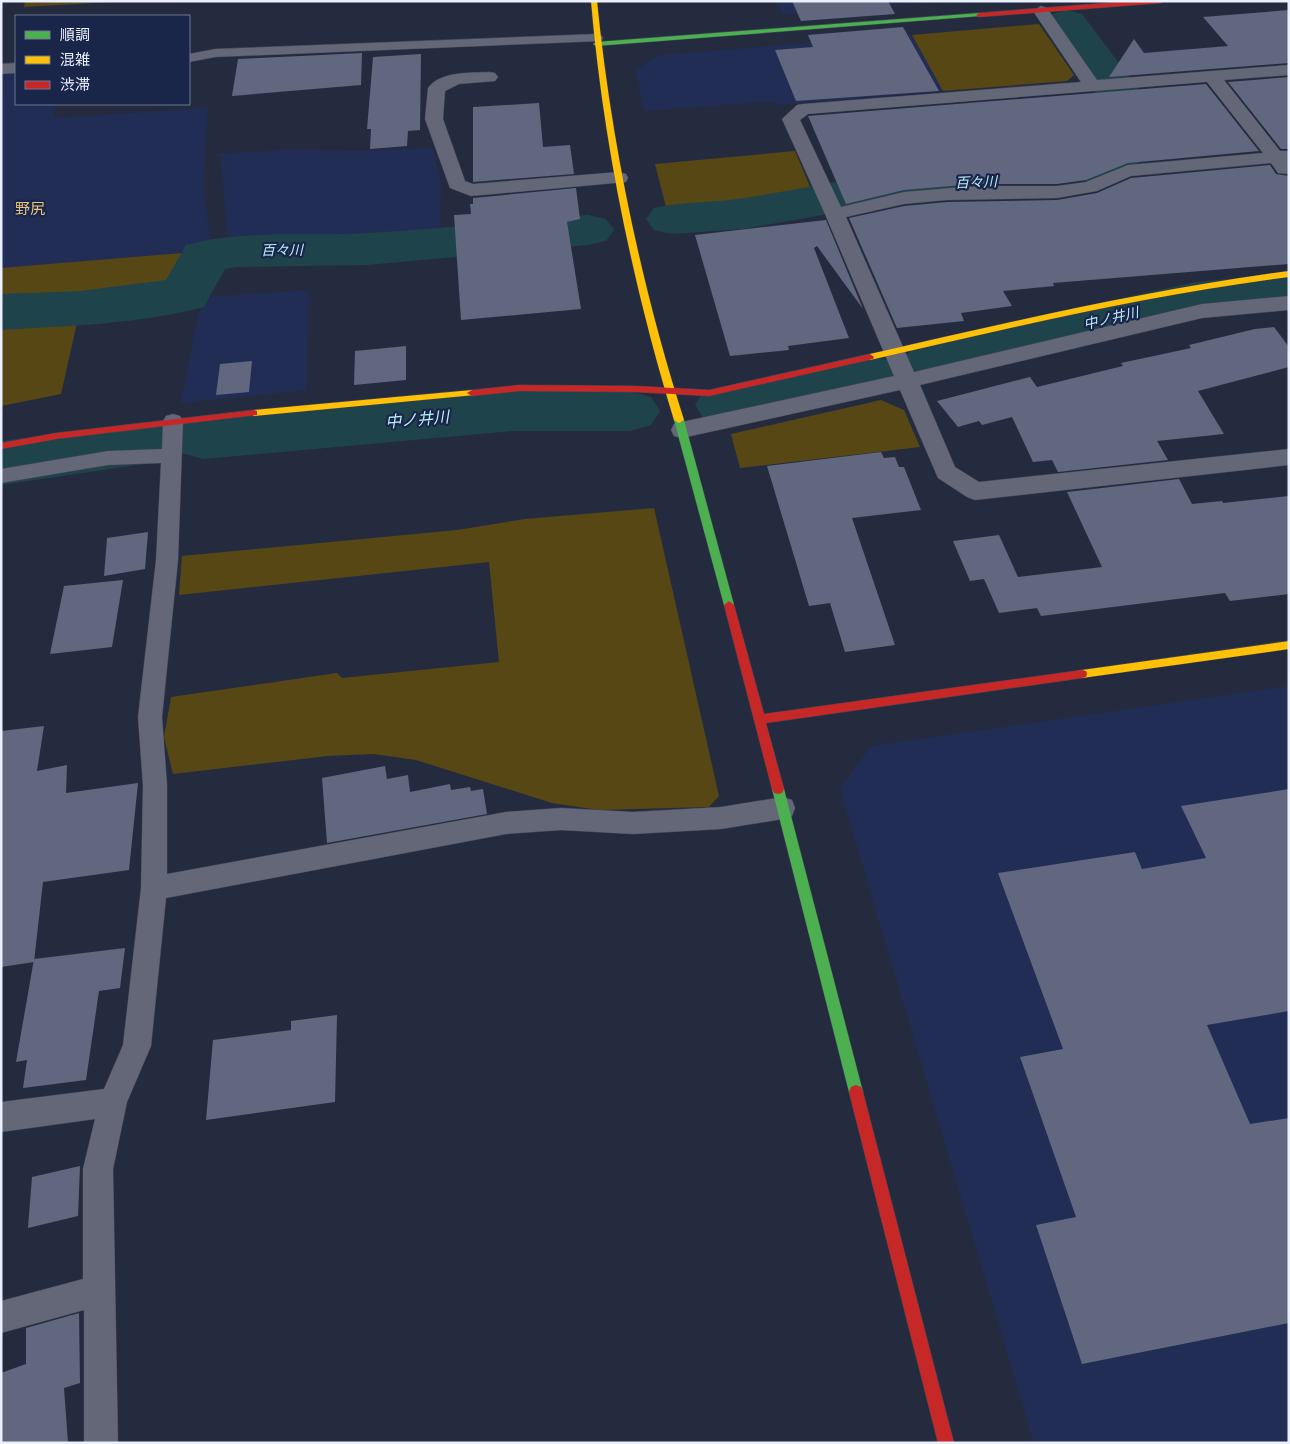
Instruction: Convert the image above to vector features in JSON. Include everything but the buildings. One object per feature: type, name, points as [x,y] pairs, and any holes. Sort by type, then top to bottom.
[{"type":"street","points":[[594,1],[596,41],[619,178],[669,391],[682,430],[760,719],[946,1443]]},
{"type":"street","points":[[596,41],[1038,6],[1161,1]]},
{"type":"street","points":[[1038,6],[1097,84]]},
{"type":"street","points":[[1,69],[15,68]]},
{"type":"street","points":[[1289,70],[803,109],[791,119],[831,205],[946,472],[975,491],[1289,457]]},
{"type":"street","points":[[1212,76],[1282,156],[1289,174]]},
{"type":"street","points":[[489,77],[456,79],[437,88],[427,120],[457,184],[472,190],[619,178]]},
{"type":"street","points":[[831,205],[975,192],[1057,192],[1090,187],[1128,170],[1282,156]]},
{"type":"street","points":[[1,446],[56,436],[173,420],[520,388],[636,388],[709,393],[1129,298],[1228,280],[1289,274]]},
{"type":"street","points":[[682,430],[906,381],[1202,311],[1289,303]]},
{"type":"street","points":[[760,719],[1289,645]]},
{"type":"lane","points":[[190,58],[215,53],[596,41]]},
{"type":"lane","points":[[101,1443],[98,1169],[113,1102],[137,1046],[154,888],[155,785],[150,717],[167,560],[173,420]]},
{"type":"lane","points":[[1,476],[108,458],[171,456]]},
{"type":"lane","points":[[154,888],[506,822],[561,819],[633,823],[722,818],[783,808]]},
{"type":"lane","points":[[1,1117],[113,1102]]},
{"type":"lane","points":[[1,1317],[100,1290]]},
{"type":"shaded area","points":[[25,1],[129,1],[24,7]]},
{"type":"shaded area","points":[[778,1],[953,1],[783,14]]},
{"type":"shaded area","points":[[1039,24],[1074,75],[1067,81],[943,91],[912,35]]},
{"type":"shaded area","points":[[912,35],[943,91],[776,105],[774,101],[644,111],[636,70],[659,55]]},
{"type":"shaded area","points":[[15,72],[15,105],[57,105],[53,116],[56,118],[207,108],[204,189],[210,241],[182,253],[1,271],[1,73]]},
{"type":"shaded area","points":[[433,148],[441,184],[440,238],[373,243],[227,246],[221,156],[215,154],[287,150],[360,151]]},
{"type":"shaded area","points":[[795,151],[811,189],[737,202],[666,207],[655,164]]},
{"type":"shaded area","points":[[210,241],[212,248],[196,255],[178,289],[72,302],[1,304],[1,268],[182,253]]},
{"type":"shaded area","points":[[309,290],[306,390],[181,403],[198,316],[206,297]]},
{"type":"shaded area","points":[[78,318],[61,394],[1,406],[1,323]]},
{"type":"shaded area","points":[[881,400],[904,410],[920,447],[740,468],[731,434]]},
{"type":"shaded area","points":[[654,508],[719,796],[709,807],[599,810],[552,803],[416,760],[373,754],[328,756],[173,774],[164,737],[171,697],[337,673],[342,678],[499,662],[489,562],[179,595],[182,556],[457,530],[525,519]]},
{"type":"shaded area","points":[[1289,686],[1289,1443],[1034,1443],[840,789],[871,746]]},
{"type":"waterway","name":"百々川","points":[[1067,23],[1118,93],[1134,120],[1128,147],[1105,167],[1096,169]]},
{"type":"waterway","name":"百々川","points":[[672,219],[743,214],[908,185],[943,184]]},
{"type":"waterway","name":"百々川","points":[[1,312],[80,308],[185,295],[205,256],[236,251],[367,249],[588,230]]},
{"type":"waterway","name":"中ノ井川","points":[[934,358],[1196,299],[1289,290]]},
{"type":"waterway","name":"中ノ井川","points":[[725,405],[867,374]]},
{"type":"waterway","name":"中ノ井川","points":[[203,438],[514,411],[630,411]]},
{"type":"waterway","name":"中ノ井川","points":[[1,463],[144,443]]},
{"type":"traffic: fast","points":[[596,44],[979,15]]},
{"type":"traffic: fast","points":[[679,420],[729,605]]},
{"type":"traffic: fast","points":[[778,789],[856,1092]]},
{"type":"traffic: slow","points":[[594,1],[605,97],[622,192],[656,338],[679,420]]},
{"type":"traffic: slow","points":[[870,357],[1131,299],[1183,289],[1289,274]]},
{"type":"traffic: slow","points":[[254,413],[472,393]]},
{"type":"traffic: slow","points":[[1082,674],[1289,645]]},
{"type":"traffic: jam","points":[[979,15],[1161,1]]},
{"type":"traffic: jam","points":[[472,393],[519,388],[636,389],[709,393],[870,357]]},
{"type":"traffic: jam","points":[[1,446],[56,436],[254,413]]},
{"type":"traffic: jam","points":[[729,605],[778,789]]},
{"type":"traffic: jam","points":[[760,719],[1082,674]]},
{"type":"traffic: jam","points":[[856,1092],[946,1443]]},
{"type":"district","name":"野尻","points":[[30,208]]}]
